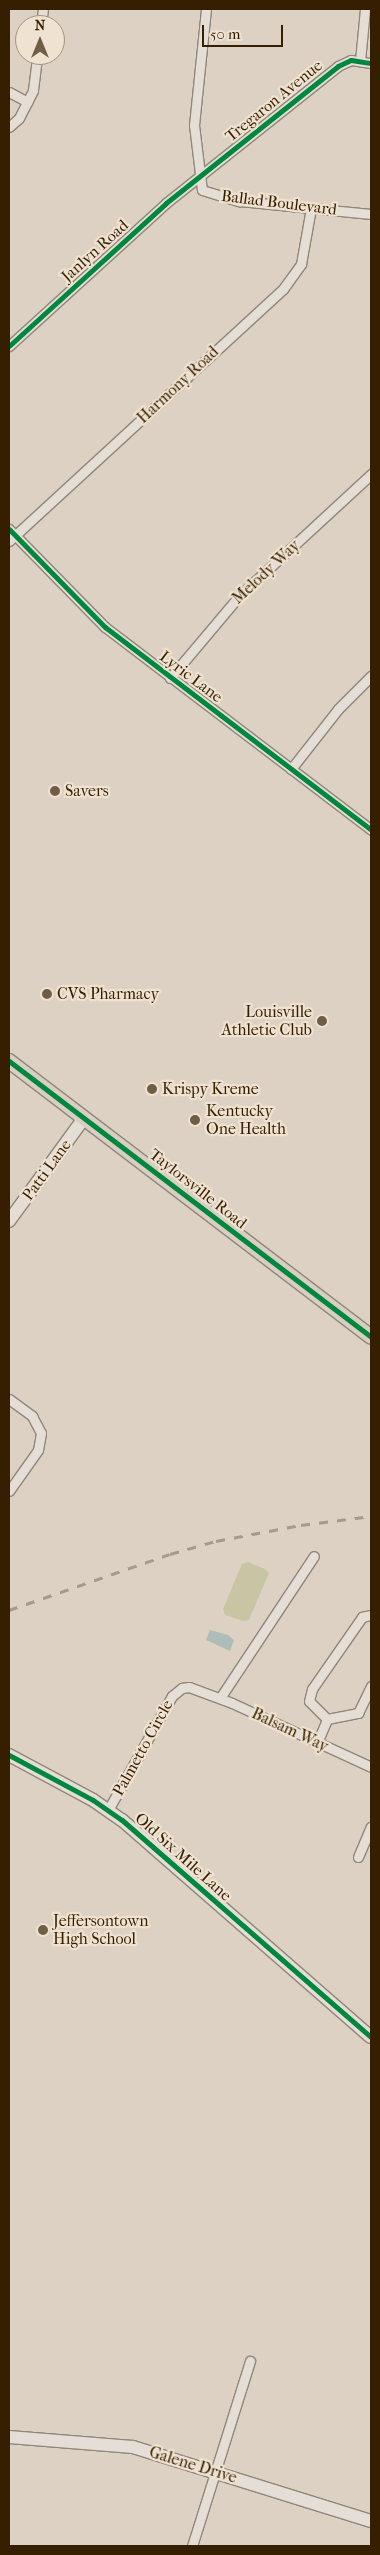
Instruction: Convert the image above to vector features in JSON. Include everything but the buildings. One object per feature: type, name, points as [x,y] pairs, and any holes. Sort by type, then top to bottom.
[{"type":"main road","name":"Taylorsville Road","points":[[9,1061],[371,1338]]},
{"type":"street","points":[[199,176],[194,125],[206,9]]},
{"type":"street","points":[[360,61],[365,9]]},
{"type":"street","name":"Tregaron Avenue","points":[[199,176],[338,66],[348,61],[371,63]]},
{"type":"street","points":[[9,127],[19,118],[28,102],[37,65]]},
{"type":"street","points":[[9,92],[28,102]]},
{"type":"street","name":"Ballad Boulevard","points":[[199,176],[202,190],[224,199],[371,214]]},
{"type":"street","name":"Janlyn Road","points":[[9,346],[199,176]]},
{"type":"street","name":"Harmony Road","points":[[11,535],[283,289],[301,264],[311,208]]},
{"type":"street","name":"Melody Way","points":[[170,678],[240,596],[371,474]]},
{"type":"street","name":"Lyric Lane","points":[[11,535],[106,627],[170,678],[371,830]]},
{"type":"street","points":[[291,769],[338,709],[371,676]]},
{"type":"street","name":"Patti Lane","points":[[9,1221],[84,1118]]},
{"type":"street","points":[[9,1399],[32,1416],[41,1433],[38,1450],[9,1491]]},
{"type":"street","points":[[220,1698],[314,1556]]},
{"type":"street","points":[[327,1719],[310,1701],[312,1689],[362,1617],[371,1615]]},
{"type":"street","points":[[327,1719],[358,1713],[371,1686]]},
{"type":"street","name":"Palmetto Circle","points":[[108,1810],[176,1691],[189,1687],[208,1694]]},
{"type":"street","name":"Balsam Way","points":[[208,1694],[371,1767]]},
{"type":"street","points":[[317,1743],[327,1719]]},
{"type":"street","name":"Old Six Mile Lane","points":[[9,1755],[108,1810],[371,2037]]},
{"type":"street","points":[[358,1857],[371,1827]]},
{"type":"street","points":[[192,2546],[250,2361]]},
{"type":"street","name":"Galene Drive","points":[[9,2437],[133,2447],[371,2521]]},
{"type":"shaded area","points":[[248,1562],[265,1569],[269,1573],[249,1620],[243,1621],[225,1615],[223,1609],[242,1564]]},
{"type":"shaded area","points":[[210,1630],[228,1635],[234,1640],[230,1651],[206,1640]]},
{"type":"railway","points":[[9,1610],[170,1554],[216,1541],[301,1525],[371,1516]]},
{"type":"cycle path","points":[[9,346],[166,203],[338,66],[351,60],[371,63]]},
{"type":"cycle path","points":[[9,529],[105,627],[371,830]]},
{"type":"cycle path","points":[[9,1061],[371,1337]]},
{"type":"cycle path","points":[[9,1755],[93,1800],[122,1820],[371,2037]]},
{"type":"place","name":"Savers","points":[[55,791]]},
{"type":"place","name":"CVS Pharmacy","points":[[47,994]]},
{"type":"place","name":"Louisville Athletic Club","points":[[322,1021]]},
{"type":"place","name":"Krispy Kreme","points":[[152,1089]]},
{"type":"place","name":"Kentucky One Health","points":[[195,1120]]},
{"type":"place","name":"Jeffersontown High School","points":[[43,1930]]}]
